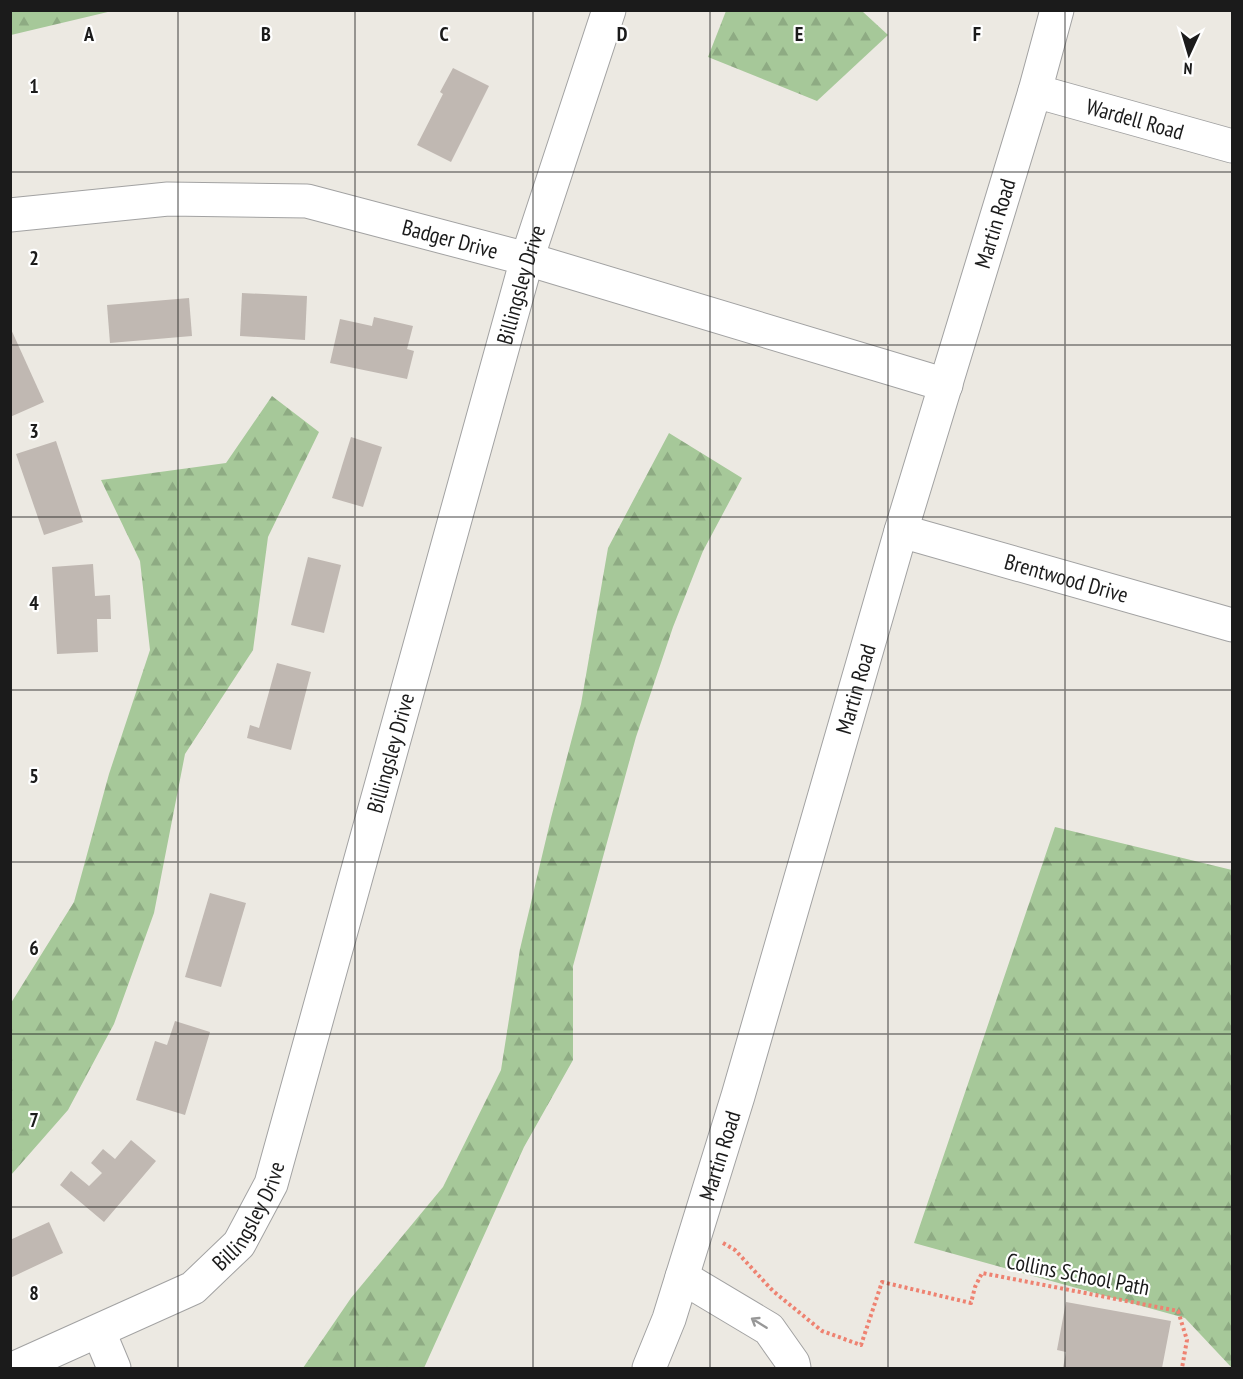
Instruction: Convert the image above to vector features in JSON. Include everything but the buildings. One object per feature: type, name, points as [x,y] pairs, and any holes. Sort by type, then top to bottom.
[{"type":"street","name":"Billingsley Drive","points":[[15,1368],[193,1288],[239,1244],[271,1184],[527,259],[609,10]]},
{"type":"street","name":"Martin Road","points":[[650,1368],[682,1277],[738,1096],[901,531],[1035,91],[1057,10]]},
{"type":"street","name":"Wardell Road","points":[[1035,91],[1233,146]]},
{"type":"street","name":"Badger Drive","points":[[10,214],[168,199],[307,201],[527,259],[946,385]]},
{"type":"street","name":"Brentwood Drive","points":[[901,531],[1233,625]]},
{"type":"street","points":[[682,1277],[769,1329],[793,1363],[794,1368]]},
{"type":"street","points":[[99,1332],[114,1368]]},
{"type":"path","name":"Collins School Path","points":[[696,1232],[713,1237],[735,1250],[773,1291],[822,1331],[861,1345],[882,1282],[971,1303],[982,1272],[1178,1311],[1187,1340],[1182,1368]]},
{"type":"green space","points":[[11,10],[112,11],[11,35]]},
{"type":"green space","points":[[726,11],[862,11],[888,35],[817,101],[708,57]]},
{"type":"green space","points":[[272,396],[319,432],[268,537],[253,650],[185,754],[154,913],[114,1024],[68,1110],[11,1175],[11,1003],[74,902],[109,774],[150,650],[140,561],[101,480],[226,463]]},
{"type":"green space","points":[[669,433],[742,478],[703,551],[673,627],[636,737],[573,966],[573,1060],[524,1147],[424,1368],[303,1368],[351,1298],[443,1187],[501,1070],[520,949],[581,704],[608,548]]},
{"type":"green space","points":[[1055,827],[1232,870],[1232,1368],[1185,1318],[914,1243]]}]
